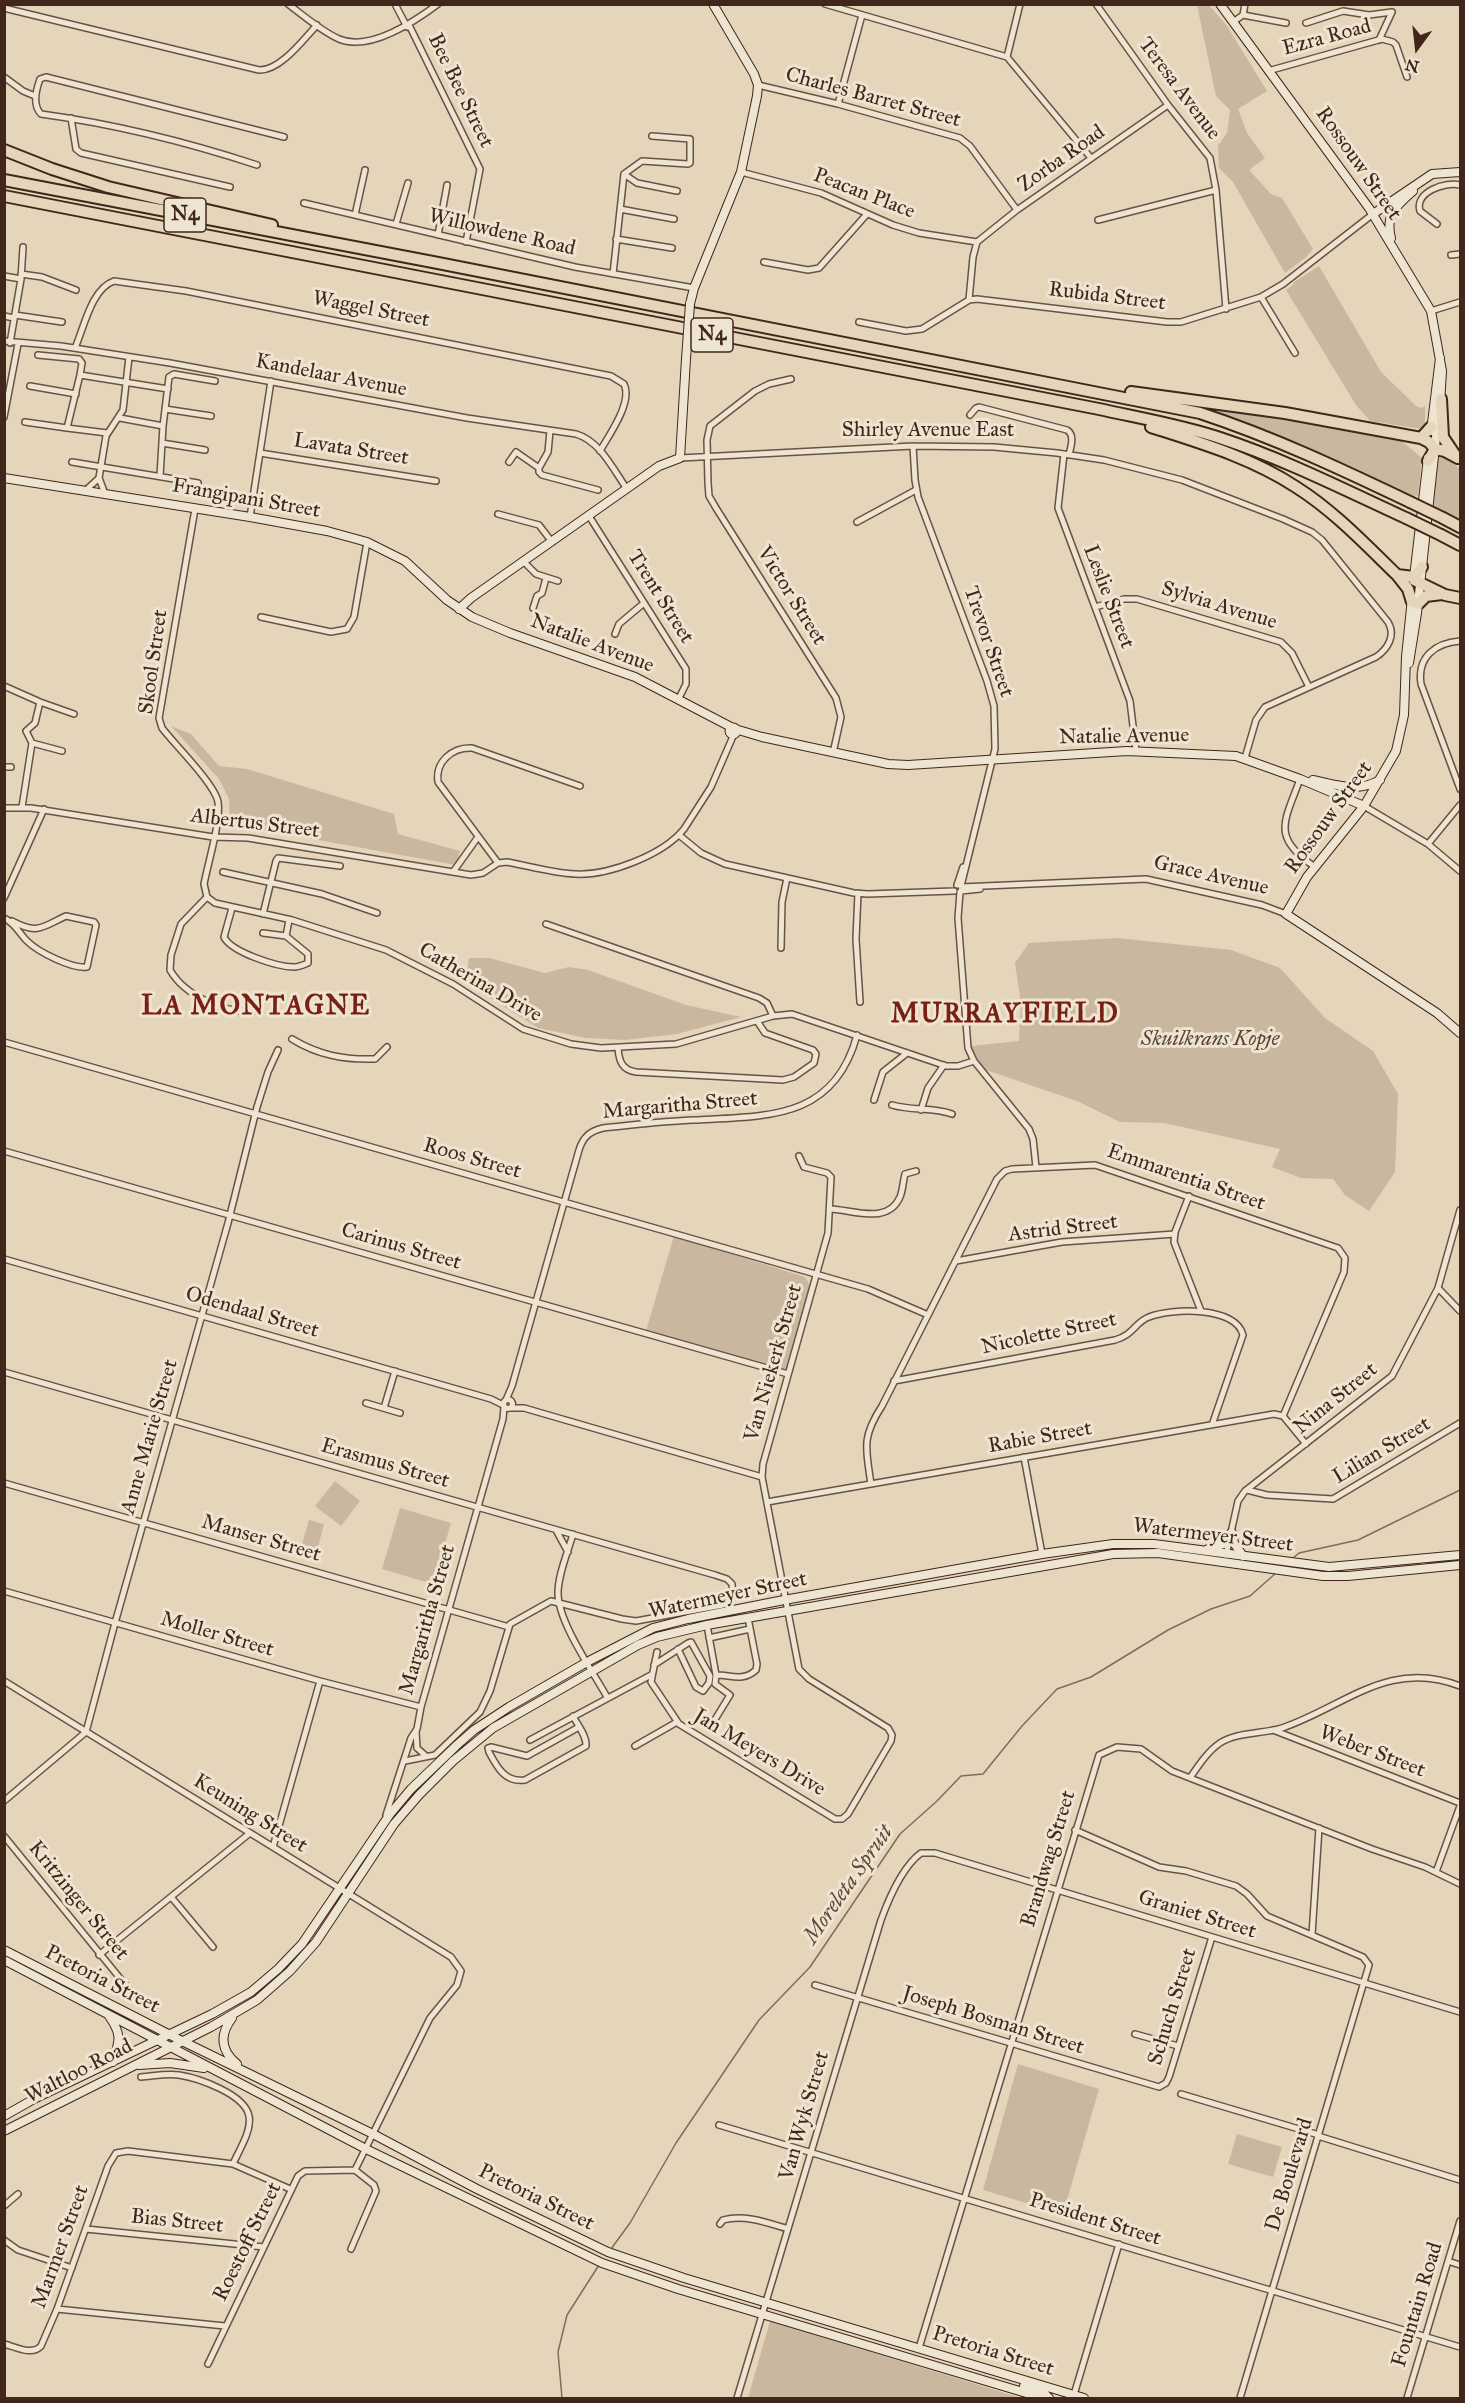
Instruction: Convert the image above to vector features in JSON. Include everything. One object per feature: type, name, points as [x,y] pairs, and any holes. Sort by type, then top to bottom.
[{"type":"highway","points":[[4,148],[80,179],[150,198],[438,263]]},
{"type":"highway","name":"N4","points":[[4,180],[1150,402],[1227,422],[1305,453],[1461,527]]},
{"type":"highway","name":"N4","points":[[4,196],[1099,410],[1217,437],[1284,462],[1461,545]]},
{"type":"highway","points":[[899,372],[1150,427],[1230,454],[1276,475],[1305,493],[1344,524],[1397,575],[1415,603],[1426,596],[1445,594]]},
{"type":"highway","points":[[1038,380],[1285,413],[1428,443],[1459,459]]},
{"type":"highway","points":[[1441,399],[1443,437],[1459,459]]},
{"type":"highway","points":[[1428,461],[1431,427]]},
{"type":"highway","points":[[1416,580],[1422,567]]},
{"type":"highway","points":[[1397,575],[1461,598]]},
{"type":"main road","points":[[680,458],[690,304],[694,288],[741,172],[757,101],[758,85],[749,64],[713,4]]},
{"type":"main road","name":"Rossouw Street","points":[[1220,4],[1373,214],[1431,311],[1442,371],[1441,399],[1428,443],[1422,567]]},
{"type":"main road","name":"Rubida Street","points":[[1373,214],[1423,178],[1441,172],[1461,172]]},
{"type":"main road","points":[[1394,248],[1389,229],[1391,212],[1416,189],[1423,178]]},
{"type":"main road","name":"Rossouw Street","points":[[1431,427],[1440,358]]},
{"type":"main road","name":"Shirley Avenue East","points":[[459,609],[659,466],[680,458]]},
{"type":"main road","name":"Rossouw Street","points":[[1286,914],[1301,885],[1364,806],[1391,761],[1400,737],[1407,670],[1412,655],[1416,580],[1428,461]]},
{"type":"main road","name":"Frangipani Street","points":[[4,478],[250,517],[327,531],[367,542],[405,561],[459,609]]},
{"type":"main road","name":"Natalie Avenue","points":[[459,609],[492,626],[635,677],[733,732],[878,763],[908,765],[1136,751],[1245,758],[1364,806]]},
{"type":"main road","points":[[1300,779],[1354,789],[1363,788],[1380,780]]},
{"type":"main road","name":"Grace Avenue","points":[[1286,914],[1437,1013],[1461,1033]]},
{"type":"main road","points":[[1201,1550],[1219,1547],[1231,1532]]},
{"type":"main road","points":[[1231,1532],[1234,1543],[1243,1556]]},
{"type":"main road","name":"Watermeyer Street","points":[[170,2047],[257,2000],[290,1971],[316,1942],[380,1828],[411,1790],[474,1730],[587,1662],[654,1628],[784,1600],[1042,1554],[1113,1544],[1154,1544],[1201,1550],[1262,1568],[1347,1576],[1461,1565]]},
{"type":"main road","name":"Watermeyer Street","points":[[158,2041],[232,2003],[265,1981],[302,1944],[419,1795],[453,1761],[493,1728],[592,1671],[657,1637],[707,1625],[1113,1554],[1158,1553],[1226,1558],[1243,1556],[1301,1564],[1352,1566],[1461,1555]]},
{"type":"main road","name":"Pretoria Street","points":[[4,1950],[182,2042],[373,2134],[578,2239],[639,2264],[1074,2397],[1084,2398]]},
{"type":"main road","name":"Pretoria Street","points":[[4,1960],[366,2149],[573,2250],[634,2275],[1043,2398]]},
{"type":"main road","points":[[234,2014],[225,2028],[223,2043],[228,2055],[244,2071]]},
{"type":"main road","points":[[109,2016],[117,2028],[120,2039],[113,2062]]},
{"type":"main road","name":"Waltloo Road","points":[[4,2116],[34,2099],[158,2041]]},
{"type":"main road","name":"Waltloo Road","points":[[4,2131],[170,2047]]},
{"type":"main road","points":[[125,2069],[152,2063],[178,2063],[226,2075]]},
{"type":"main road","points":[[965,2362],[971,2369],[1039,2391],[1049,2398]]},
{"type":"street","points":[[288,4],[336,38],[347,42],[366,41],[408,26],[435,5]]},
{"type":"street","name":"Bee Bee Street","points":[[394,4],[408,26],[480,169],[466,242]]},
{"type":"street","points":[[825,4],[1006,57],[1091,158]]},
{"type":"street","points":[[1006,57],[1020,4]]},
{"type":"street","points":[[1233,22],[1243,15],[1245,4]]},
{"type":"street","name":"Teresa Avenue","points":[[1099,5],[1168,105],[1208,155],[1216,190],[1226,309]]},
{"type":"street","points":[[4,8],[259,70],[275,67],[317,25]]},
{"type":"street","points":[[1306,23],[1343,11],[1369,15],[1392,12],[1379,40]]},
{"type":"street","points":[[838,104],[862,15]]},
{"type":"street","points":[[1243,15],[1286,23]]},
{"type":"street","name":"Ezra Road","points":[[1268,70],[1379,40],[1389,40],[1396,45],[1407,77]]},
{"type":"street","points":[[4,77],[23,92],[35,96]]},
{"type":"street","points":[[257,165],[187,144],[71,118],[41,114],[37,111],[35,96],[40,79],[46,77],[284,137]]},
{"type":"street","name":"Charles Barret Street","points":[[758,85],[838,104],[963,139],[1017,210]]},
{"type":"street","name":"Zorba Road","points":[[977,242],[1017,210],[1168,105]]},
{"type":"street","points":[[71,118],[76,149],[81,153],[230,187]]},
{"type":"street","points":[[613,274],[624,174],[642,161],[690,163],[690,139],[652,136]]},
{"type":"street","points":[[355,215],[365,170]]},
{"type":"street","name":"Peacan Place","points":[[741,172],[821,193],[867,214],[919,233],[977,242]]},
{"type":"street","points":[[624,174],[632,181],[646,186],[677,191]]},
{"type":"street","points":[[396,224],[408,183]]},
{"type":"street","points":[[438,235],[447,184]]},
{"type":"street","points":[[1437,224],[1420,211],[1423,196],[1444,184],[1461,185]]},
{"type":"street","points":[[1098,220],[1216,190]]},
{"type":"street","name":"Willowdene Road","points":[[304,203],[466,242],[613,274],[694,288]]},
{"type":"street","points":[[620,209],[674,219]]},
{"type":"street","points":[[765,262],[808,270],[819,268],[867,214]]},
{"type":"street","name":"Rubida Street","points":[[969,300],[1173,323],[1261,297],[1284,284],[1373,214]]},
{"type":"street","points":[[616,239],[672,248]]},
{"type":"street","points":[[859,322],[906,331],[922,329],[969,300],[973,257],[977,242]]},
{"type":"street","points":[[7,342],[15,316],[23,247]]},
{"type":"street","points":[[1451,255],[1461,254]]},
{"type":"street","points":[[4,276],[42,277],[76,290]]},
{"type":"street","name":"Waggel Street","points":[[75,348],[97,296],[105,286],[114,281],[186,291],[295,312],[611,376],[624,384],[627,397],[600,451]]},
{"type":"street","points":[[1261,297],[1294,353]]},
{"type":"street","points":[[1431,311],[1461,302]]},
{"type":"street","points":[[4,316],[62,322]]},
{"type":"street","name":"Kandelaar Avenue","points":[[7,342],[75,348],[585,437],[600,451],[627,489]]},
{"type":"street","points":[[4,417],[18,344]]},
{"type":"street","points":[[38,354],[79,359],[82,363],[67,428]]},
{"type":"street","points":[[105,494],[99,478],[101,466],[107,433],[120,418],[123,410],[129,357]]},
{"type":"street","points":[[160,476],[169,377],[174,374],[216,381]]},
{"type":"street","points":[[80,375],[168,389]]},
{"type":"street","name":"Victor Street","points":[[791,379],[761,388],[714,420],[708,430],[707,457],[711,498],[839,704],[841,719],[833,753]]},
{"type":"street","points":[[250,517],[271,381]]},
{"type":"street","points":[[30,386],[75,394]]},
{"type":"street","name":"Leslie Street","points":[[970,415],[979,407],[1067,429],[1070,432],[1072,439],[1066,454],[1058,508],[1131,704],[1136,751]]},
{"type":"street","points":[[165,409],[211,416]]},
{"type":"street","points":[[120,418],[163,426]]},
{"type":"street","points":[[25,422],[107,433]]},
{"type":"street","points":[[539,468],[548,452],[550,431]]},
{"type":"street","points":[[162,443],[205,450]]},
{"type":"street","name":"Shirley Avenue East","points":[[680,458],[913,446],[1001,447],[1104,460],[1182,480],[1312,532],[1322,540],[1389,623],[1391,638],[1380,654],[1309,687]]},
{"type":"street","name":"Trevor Street","points":[[913,446],[916,490],[992,696],[996,730],[993,759],[958,889],[966,1038],[974,1061],[1029,1129],[1033,1139],[1036,1167]]},
{"type":"street","points":[[509,462],[516,452],[539,468],[540,473],[547,477],[598,490]]},
{"type":"street","name":"Lavata Street","points":[[260,453],[436,481]]},
{"type":"street","points":[[72,462],[198,483]]},
{"type":"street","points":[[85,491],[99,478]]},
{"type":"street","points":[[857,522],[916,490]]},
{"type":"street","name":"Skool Street","points":[[195,509],[159,718],[162,728],[210,786],[216,797],[218,807],[213,837]]},
{"type":"street","points":[[498,514],[539,525],[552,542]]},
{"type":"street","name":"Trent Street","points":[[589,516],[686,669],[686,684],[678,700]]},
{"type":"street","points":[[261,617],[331,632],[347,629],[354,617],[367,542]]},
{"type":"street","points":[[524,562],[536,574],[558,581]]},
{"type":"street","points":[[533,608],[537,596],[542,593],[546,578]]},
{"type":"street","name":"Sylvia Avenue","points":[[1095,607],[1124,598],[1137,599],[1281,642],[1292,652],[1309,687]]},
{"type":"street","points":[[615,634],[618,624],[644,603]]},
{"type":"street","points":[[1461,641],[1446,643],[1430,652],[1423,663],[1421,684],[1461,789]]},
{"type":"street","points":[[4,686],[74,714]]},
{"type":"street","points":[[1245,758],[1260,712],[1269,705],[1309,687]]},
{"type":"street","points":[[22,807],[32,743],[26,731],[35,723],[40,702]]},
{"type":"street","points":[[580,786],[478,750],[465,748],[457,750],[442,762],[438,773],[438,782],[498,863],[507,862],[575,874],[584,873],[635,863],[679,836],[710,790],[733,732]]},
{"type":"street","points":[[32,743],[62,751]]},
{"type":"street","points":[[1300,779],[1286,815],[1285,832],[1294,852],[1315,867]]},
{"type":"street","points":[[1428,844],[1461,805]]},
{"type":"street","name":"Natalie Avenue","points":[[1364,806],[1428,844],[1461,870]]},
{"type":"street","name":"Albertus Street","points":[[4,808],[44,809],[213,837],[248,838],[478,875],[498,863]]},
{"type":"street","points":[[4,898],[44,809]]},
{"type":"street","name":"Grace Avenue","points":[[679,836],[714,861],[858,893],[1146,879],[1270,907],[1286,914]]},
{"type":"street","points":[[213,837],[204,884],[207,897],[181,924],[171,955],[171,970],[191,992],[236,1012],[253,1011]]},
{"type":"street","points":[[453,872],[478,837]]},
{"type":"street","points":[[263,914],[278,858],[340,866]]},
{"type":"street","points":[[223,872],[322,894],[377,913]]},
{"type":"street","points":[[781,948],[782,902],[787,878]]},
{"type":"street","points":[[4,882],[13,881]]},
{"type":"street","points":[[858,893],[856,939],[860,1002]]},
{"type":"street","name":"Catherina Drive","points":[[207,897],[216,903],[232,908],[289,920],[362,941],[393,953],[453,984],[532,1033],[580,1046],[618,1048],[680,1043],[773,1016],[796,1015],[944,1065],[955,1066],[974,1061]]},
{"type":"street","points":[[232,908],[224,937],[228,943],[243,953],[293,967],[308,963],[308,954],[286,936],[263,933]]},
{"type":"street","points":[[4,918],[12,921],[28,929],[49,927],[66,916],[94,922],[96,926],[87,967],[66,963],[36,947],[25,938],[12,921]]},
{"type":"street","points":[[286,936],[289,920]]},
{"type":"street","points":[[546,924],[759,998],[769,1005],[773,1016]]},
{"type":"street","points":[[618,1048],[623,1066],[628,1071],[636,1072],[783,1080],[794,1077],[814,1063],[816,1054],[813,1050],[765,1033],[757,1021]]},
{"type":"street","name":"Margaritha Street","points":[[380,1828],[393,1800],[417,1729],[421,1707],[581,1145],[592,1131],[661,1122],[755,1117],[802,1106],[815,1098],[841,1075],[848,1063],[857,1035]]},
{"type":"street","points":[[292,1039],[318,1053],[351,1060],[375,1059],[387,1047]]},
{"type":"street","name":"Roos Street","points":[[4,1042],[868,1289],[928,1315]]},
{"type":"street","name":"Anne Marie Street","points":[[86,1732],[230,1215],[255,1114],[268,1072],[279,1050]]},
{"type":"street","points":[[874,1100],[882,1074],[907,1053]]},
{"type":"street","points":[[921,1110],[928,1088],[944,1065]]},
{"type":"street","points":[[892,1105],[907,1109],[941,1110],[952,1114]]},
{"type":"street","name":"Carinus Street","points":[[4,1151],[788,1374]]},
{"type":"street","name":"Van Niekerk Street","points":[[799,1156],[804,1167],[830,1175],[831,1209],[828,1233],[763,1464],[762,1477],[784,1600],[801,1673],[885,1726],[892,1735],[888,1747],[851,1809],[840,1820]]},
{"type":"street","name":"Emmarentia Street","points":[[871,1484],[866,1451],[867,1435],[872,1422],[1000,1175],[1012,1168],[1095,1165],[1338,1248],[1344,1255],[1346,1263],[1344,1272],[1283,1416]]},
{"type":"street","points":[[831,1209],[873,1216],[880,1214],[900,1198],[906,1172],[916,1171]]},
{"type":"street","points":[[1189,1196],[1175,1234],[1176,1250],[1201,1311]]},
{"type":"street","name":"Nina Street","points":[[1226,1558],[1238,1501],[1247,1490],[1392,1376],[1438,1288],[1461,1210]]},
{"type":"street","name":"Astrid Street","points":[[956,1261],[1062,1242],[1175,1234]]},
{"type":"street","name":"Odendaal Street","points":[[4,1259],[762,1477]]},
{"type":"street","points":[[1438,1288],[1461,1311]]},
{"type":"street","name":"Nicolette Street","points":[[894,1381],[1115,1340],[1128,1336],[1145,1319],[1152,1316],[1201,1311],[1234,1322],[1243,1335],[1212,1425]]},
{"type":"street","points":[[384,1408],[395,1371]]},
{"type":"street","name":"Erasmus Street","points":[[4,1372],[726,1578],[732,1584],[734,1592],[732,1599],[725,1604],[630,1621],[559,1602]]},
{"type":"street","points":[[366,1403],[400,1413]]},
{"type":"street","name":"Rabie Street","points":[[767,1502],[1271,1414],[1283,1416]]},
{"type":"street","points":[[1283,1416],[1306,1444]]},
{"type":"street","name":"Lilian Street","points":[[1247,1490],[1267,1495],[1333,1499],[1461,1423]]},
{"type":"street","points":[[1024,1457],[1042,1554]]},
{"type":"street","name":"Manser Street","points":[[4,1483],[509,1627]]},
{"type":"street","points":[[556,1529],[568,1552]]},
{"type":"street","points":[[573,1534],[558,1588],[559,1602],[565,1621],[607,1697]]},
{"type":"street","name":"Moller Street","points":[[4,1591],[320,1681],[421,1707]]},
{"type":"street","points":[[405,1761],[438,1753],[483,1706],[512,1621],[549,1601],[559,1602]]},
{"type":"street","points":[[716,1676],[738,1678],[756,1670],[757,1664],[748,1618]]},
{"type":"street","points":[[707,1625],[716,1676],[715,1685],[730,1695],[711,1726]]},
{"type":"street","points":[[709,1638],[750,1629]]},
{"type":"street","points":[[654,1665],[678,1649],[688,1643],[693,1644],[710,1676],[709,1683],[703,1691],[696,1688],[678,1649]]},
{"type":"street","points":[[530,1740],[651,1675],[657,1652]]},
{"type":"street","name":"Jan Meyers Drive","points":[[651,1675],[652,1684],[677,1722],[840,1820]]},
{"type":"street","points":[[1190,1778],[1220,1743],[1294,1723],[1383,1682],[1431,1678],[1461,1686]]},
{"type":"street","points":[[273,1847],[320,1681]]},
{"type":"street","name":"Keuning Street","points":[[4,1682],[455,1960],[461,1974],[457,1985],[430,2018],[373,2134]]},
{"type":"street","points":[[573,1716],[579,1727],[586,1741],[586,1746],[522,1781],[501,1773],[488,1749],[491,1747],[526,1756],[579,1727]]},
{"type":"street","points":[[635,1746],[677,1722]]},
{"type":"street","points":[[417,1729],[418,1752],[427,1757]]},
{"type":"street","name":"Weber Street","points":[[1273,1730],[1461,1804]]},
{"type":"street","points":[[4,1802],[86,1732]]},
{"type":"street","name":"Brandwag Street","points":[[919,2348],[966,2198],[1095,1760],[1105,1751],[1118,1747],[1141,1749],[1166,1769],[1436,1872],[1461,1884]]},
{"type":"street","points":[[1436,1872],[1461,1804]]},
{"type":"street","points":[[1075,1830],[1159,1868],[1186,1871],[1236,1886],[1267,1916],[1312,1935],[1319,1828]]},
{"type":"street","points":[[99,1955],[250,1833]]},
{"type":"street","name":"Kritzinger Street","points":[[4,1836],[132,1993],[154,2007]]},
{"type":"street","name":"Graniet Street","points":[[924,1852],[935,1853],[1461,2012]]},
{"type":"street","name":"Van Wyk Street","points":[[736,2398],[764,2314],[886,1907],[910,1863],[924,1852]]},
{"type":"street","points":[[172,1898],[213,1947]]},
{"type":"street","name":"De Boulevard","points":[[1240,2398],[1369,1968],[1363,1957],[1312,1935]]},
{"type":"street","name":"Schuch Street","points":[[1161,2086],[1169,2077],[1212,1936]]},
{"type":"street","name":"Joseph Bosman Street","points":[[815,1985],[1154,2086],[1161,2086]]},
{"type":"street","points":[[1135,2034],[1178,2046]]},
{"type":"street","points":[[141,2077],[178,2075],[199,2080],[238,2098],[248,2111],[249,2122],[233,2164],[291,2189]]},
{"type":"street","points":[[1181,2094],[1461,2180]]},
{"type":"street","name":"President Street","points":[[719,2125],[1461,2347]]},
{"type":"street","points":[[351,2249],[376,2191],[374,2184],[355,2170],[373,2134]]},
{"type":"street","name":"Marmer Street","points":[[4,2344],[31,2351],[40,2348],[57,2309],[112,2157],[116,2153],[128,2151],[233,2164]]},
{"type":"street","name":"Roestoff Street","points":[[208,2364],[298,2176],[305,2171],[355,2170]]},
{"type":"street","points":[[4,2206],[18,2194]]},
{"type":"street","points":[[720,2223],[723,2220],[740,2218],[754,2219],[788,2229]]},
{"type":"street","name":"Fountain Road","points":[[1407,2398],[1461,2221]]},
{"type":"street","name":"Bias Street","points":[[86,2229],[264,2247]]},
{"type":"street","points":[[6,2244],[30,2255],[72,2268]]},
{"type":"street","points":[[1074,2397],[1119,2244]]},
{"type":"street","points":[[1448,2262],[1461,2265]]},
{"type":"street","points":[[57,2309],[225,2326]]},
{"type":"green space","points":[[1197,5],[1209,5],[1227,26],[1267,91],[1238,109],[1247,133],[1265,158],[1249,170],[1271,194],[1282,198],[1313,249],[1285,273],[1233,182],[1219,168],[1218,146],[1227,133],[1230,110],[1216,96]]},
{"type":"green space","points":[[1319,266],[1381,372],[1416,406],[1422,408],[1425,405],[1425,426],[1422,429],[1370,421],[1356,405],[1286,290]]},
{"type":"green space","points":[[1189,404],[1245,409],[1398,438],[1422,458],[1418,496],[1410,495],[1274,434]]},
{"type":"green space","points":[[1438,454],[1443,455],[1460,469],[1460,519],[1432,505]]},
{"type":"green space","points":[[171,726],[191,734],[219,766],[247,769],[394,814],[398,834],[460,851],[456,865],[230,824],[229,799],[219,779]]},
{"type":"green space","name":"Skuilkrans Kopje","points":[[1117,938],[1231,950],[1280,968],[1325,1018],[1373,1051],[1398,1094],[1395,1172],[1369,1211],[1345,1195],[1333,1179],[1301,1178],[1272,1167],[1280,1149],[1165,1123],[1120,1122],[1077,1101],[983,1069],[971,1046],[1019,1041],[1021,1004],[1015,963],[1029,943]]},
{"type":"green space","points":[[469,958],[489,958],[545,973],[569,967],[588,970],[686,1005],[741,1017],[677,1034],[625,1040],[586,1038],[538,1028],[474,988],[466,977]]},
{"type":"green space","points":[[674,1236],[805,1277],[810,1285],[786,1371],[646,1331]]},
{"type":"green space","points":[[335,1481],[360,1501],[341,1526],[315,1506]]},
{"type":"green space","points":[[400,1508],[451,1523],[433,1584],[382,1569]]},
{"type":"green space","points":[[309,1520],[324,1524],[316,1555],[300,1551]]},
{"type":"green space","points":[[1018,2064],[1099,2089],[1063,2214],[983,2190]]},
{"type":"green space","points":[[1237,2134],[1282,2147],[1273,2177],[1228,2164]]},
{"type":"green space","points":[[770,2321],[1021,2398],[748,2398]]},
{"type":"waterway","name":"Moreleta Spruit","points":[[1293,1558],[1299,1553],[1358,1540],[1460,1490]]},
{"type":"waterway","name":"Moreleta Spruit","points":[[611,2249],[630,2223],[676,2143],[759,2020],[810,1967],[900,1834],[961,1776],[983,1774],[1022,1726],[1057,1689],[1091,1677],[1168,1630],[1211,1609],[1250,1596],[1276,1573]]},
{"type":"waterway","name":"Moreleta Spruit","points":[[562,2398],[558,2352],[567,2315],[599,2265]]},
{"type":"district","name":"LA MONTAGNE","points":[[256,1007]]},
{"type":"district","name":"MURRAYFIELD","points":[[1005,1015]]}]
